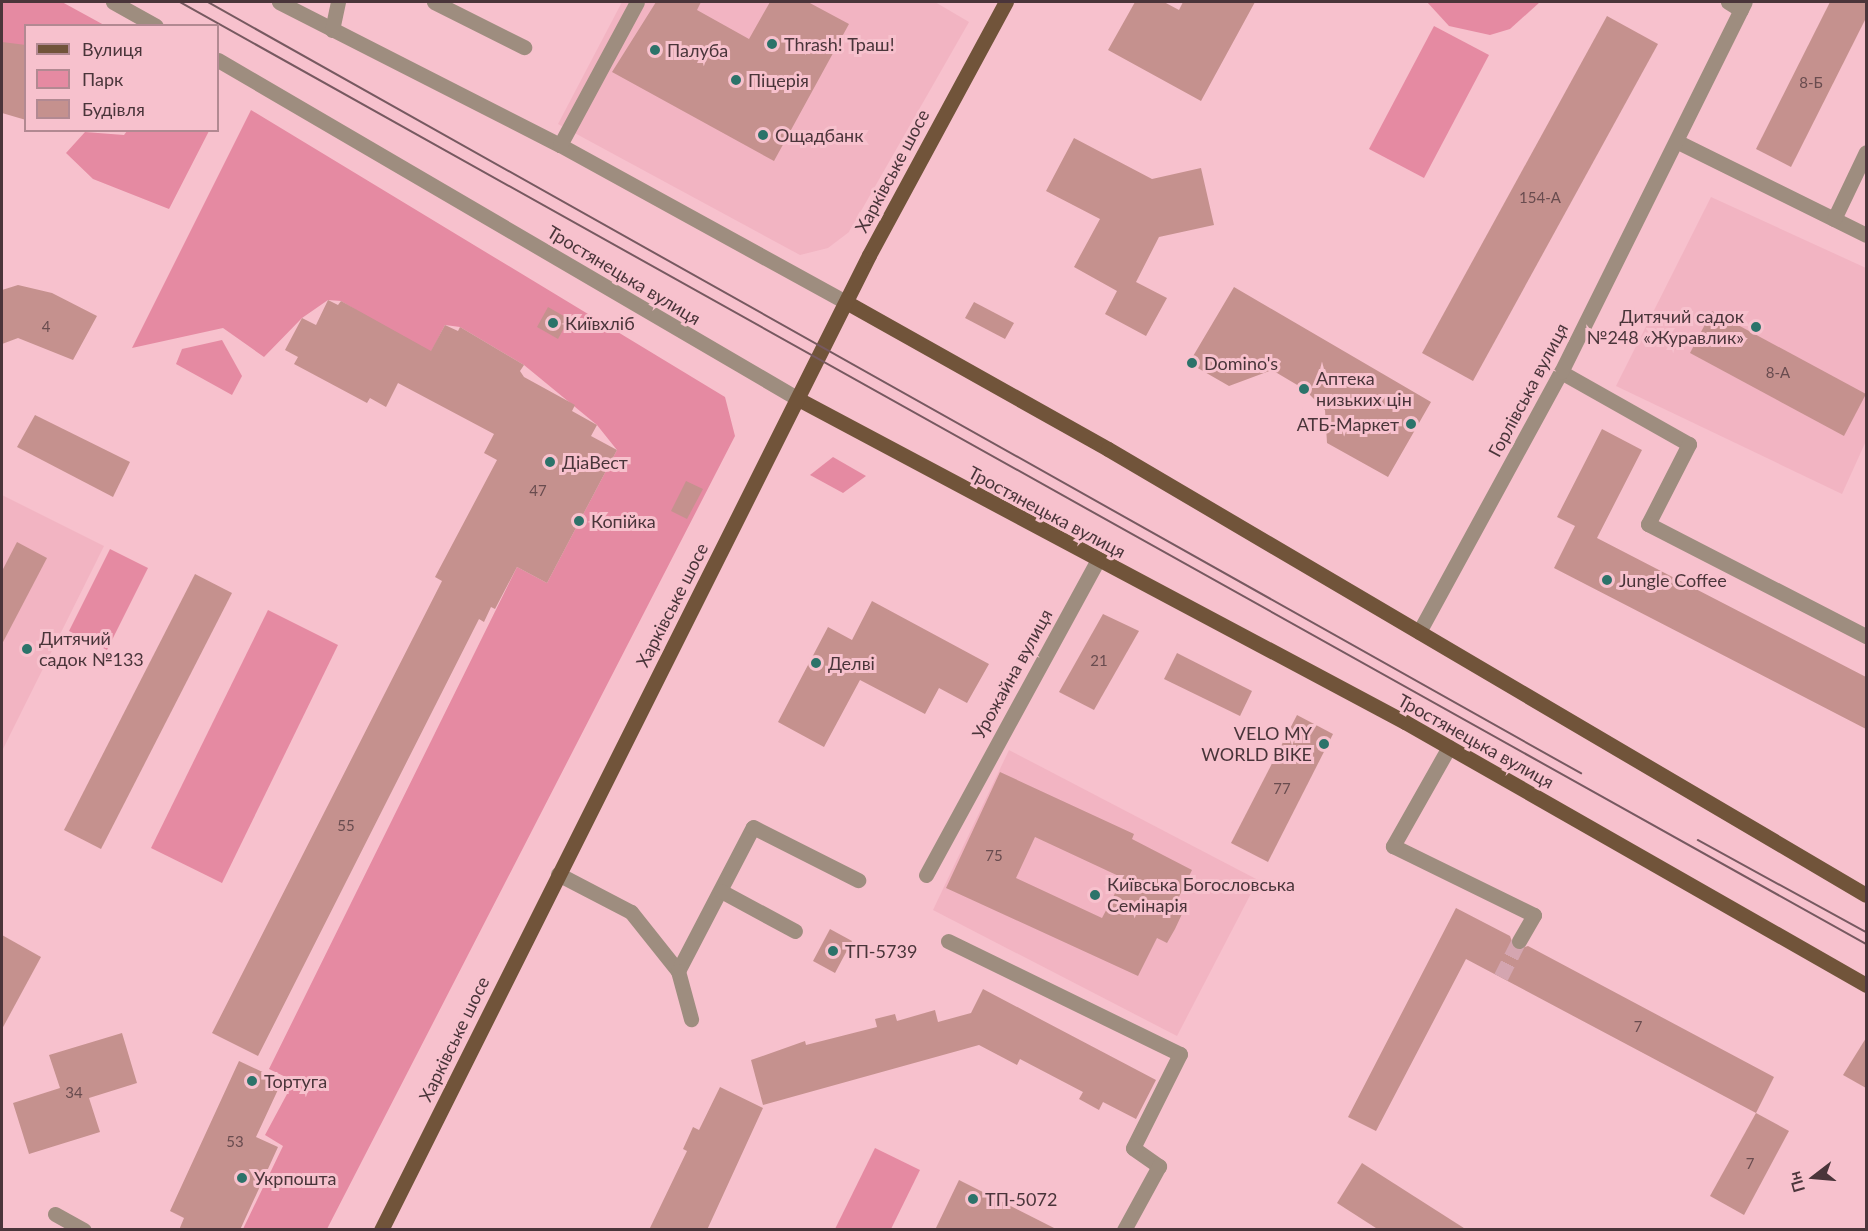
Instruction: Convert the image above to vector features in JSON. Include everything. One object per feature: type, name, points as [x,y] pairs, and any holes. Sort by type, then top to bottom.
[{"type":"main road","name":"Харківське шосе","points":[[381,1230],[558,873],[800,399],[846,302],[1006,2]]},
{"type":"main road","points":[[846,302],[1419,632],[1866,895]]},
{"type":"main road","name":"Тростянецька вулиця","points":[[800,399],[1097,562],[1449,747],[1866,985]]},
{"type":"street","points":[[113,2],[152,24]]},
{"type":"street","points":[[279,2],[560,145],[846,302]]},
{"type":"street","points":[[332,30],[338,2]]},
{"type":"street","points":[[434,2],[524,47]]},
{"type":"street","points":[[560,145],[637,2]]},
{"type":"street","name":"Горлівська вулиця","points":[[1419,632],[1561,372],[1678,142],[1738,4]]},
{"type":"street","name":"Тростянецька вулиця","points":[[219,61],[800,399]]},
{"type":"street","points":[[1678,142],[1866,235]]},
{"type":"street","points":[[1834,219],[1866,152]]},
{"type":"street","points":[[1561,372],[1689,444],[1648,524],[1866,636]]},
{"type":"street","name":"Урожайна вулиця","points":[[926,875],[962,805],[1097,562]]},
{"type":"street","points":[[1449,747],[1393,846],[1534,915],[1519,941]]},
{"type":"street","points":[[678,971],[753,827],[858,880]]},
{"type":"street","points":[[558,873],[631,912],[678,971],[691,1019]]},
{"type":"street","points":[[721,891],[795,931]]},
{"type":"street","points":[[948,941],[1180,1054],[1133,1148],[1159,1166],[1124,1230]]},
{"type":"street","points":[[55,1214],[84,1230]]},
{"type":"shaded area","points":[[622,2],[935,2],[969,22],[849,232],[828,248],[800,255],[558,124]]},
{"type":"shaded area","name":"Дитячий садок №248 «Журавлик»","points":[[1711,197],[1866,268],[1866,441],[1842,494],[1616,386]]},
{"type":"shaded area","name":"Дитячий садок №133","points":[[2,495],[104,546],[2,751]]},
{"type":"shaded area","name":"Київська Богословська Семінарія","points":[[1009,750],[1258,880],[1177,1036],[933,910]]},
{"type":"green space","points":[[2,2],[62,2],[102,24],[24,24],[24,45],[2,46]]},
{"type":"green space","points":[[1427,2],[1540,2],[1510,29],[1490,35],[1449,26]]},
{"type":"green space","points":[[1434,26],[1489,55],[1424,178],[1369,149]]},
{"type":"green space","points":[[251,110],[725,397],[735,436],[327,1229],[243,1229],[283,1146],[265,1135],[294,1081],[269,1069],[517,567],[547,583],[617,450],[597,425],[524,365],[460,327],[445,325],[430,354],[341,301],[328,300],[302,318],[264,357],[223,328],[132,348]]},
{"type":"green space","points":[[85,132],[124,135],[126,132],[208,132],[169,209],[93,179],[66,153]]},
{"type":"green space","points":[[222,340],[242,376],[232,395],[176,364],[182,349]]},
{"type":"green space","points":[[833,457],[866,476],[843,493],[810,475]]},
{"type":"green space","points":[[110,549],[148,568],[107,650],[69,631]]},
{"type":"green space","points":[[268,610],[338,645],[222,883],[151,848]]},
{"type":"green space","points":[[875,1148],[920,1170],[891,1229],[835,1229]]},
{"type":"building","name":"Піцерія","points":[[656,2],[701,2],[697,10],[749,39],[770,2],[808,2],[849,24],[774,161],[612,72]]},
{"type":"building","points":[[1135,2],[1164,2],[1179,10],[1183,2],[1255,2],[1201,101],[1108,50]]},
{"type":"building","points":[[1830,2],[1866,2],[1866,18],[1791,167],[1756,149]]},
{"type":"building","points":[[1607,16],[1658,44],[1473,381],[1422,353]]},
{"type":"building","points":[[2,42],[24,45],[24,119],[2,113]]},
{"type":"building","points":[[1074,138],[1152,179],[1201,168],[1214,225],[1159,237],[1136,282],[1167,298],[1146,336],[1105,314],[1117,291],[1074,267],[1100,219],[1046,191]]},
{"type":"building","points":[[18,285],[52,293],[97,316],[73,360],[18,338],[2,344],[2,290]]},
{"type":"building","points":[[1234,287],[1431,402],[1388,477],[1327,443],[1325,410],[1304,389],[1272,370],[1229,386],[1189,363]]},
{"type":"building","points":[[328,300],[338,305],[341,301],[431,351],[445,325],[458,331],[460,327],[524,365],[520,371],[524,377],[575,405],[572,411],[597,425],[591,436],[617,450],[547,583],[517,567],[495,609],[491,607],[484,622],[479,619],[258,1056],[212,1033],[442,581],[435,577],[497,460],[484,453],[494,434],[398,383],[386,407],[370,398],[367,403],[294,364],[298,357],[285,350],[302,318],[316,325]]},
{"type":"building","points":[[974,302],[1014,323],[1005,339],[965,318]]},
{"type":"building","name":"Київхліб","points":[[548,307],[569,319],[558,339],[537,327]]},
{"type":"building","points":[[1712,311],[1866,394],[1844,436],[1690,353]]},
{"type":"building","points":[[35,415],[130,462],[113,497],[17,447]]},
{"type":"building","points":[[1602,429],[1642,450],[1597,538],[1866,677],[1866,729],[1554,568],[1575,526],[1557,517]]},
{"type":"building","points":[[686,481],[703,489],[687,519],[671,511]]},
{"type":"building","points":[[17,542],[47,558],[2,644],[2,571]]},
{"type":"building","points":[[195,574],[232,593],[101,849],[64,830]]},
{"type":"building","points":[[872,601],[989,664],[967,703],[939,688],[925,714],[860,680],[824,747],[778,722],[828,627],[852,640]]},
{"type":"building","points":[[1103,614],[1139,631],[1094,710],[1059,692]]},
{"type":"building","points":[[1177,653],[1252,691],[1240,716],[1164,679]]},
{"type":"building","points":[[1297,715],[1333,734],[1268,862],[1231,843]]},
{"type":"building","points":[[1000,772],[1134,834],[1132,839],[1192,870],[1173,909],[1182,914],[1175,929],[1167,943],[1157,938],[1138,976],[946,888]],"holes":[[[1035,837],[1123,878],[1102,918],[1016,878]]]},
{"type":"building","points":[[1456,908],[1510,936],[1515,950],[1528,946],[1774,1077],[1756,1113],[1466,959],[1376,1131],[1348,1117]]},
{"type":"building","name":"ТП-5739","points":[[830,929],[852,941],[835,973],[813,961]]},
{"type":"building","points":[[2,935],[41,957],[2,1029]]},
{"type":"building","points":[[983,989],[1156,1080],[1136,1119],[1103,1102],[1099,1110],[1079,1099],[1083,1092],[1020,1059],[1017,1065],[979,1045],[763,1105],[751,1060],[805,1041],[806,1045],[877,1027],[875,1019],[895,1014],[897,1021],[935,1010],[938,1022],[971,1013]]},
{"type":"building","points":[[122,1033],[137,1083],[89,1098],[100,1132],[29,1154],[13,1103],[60,1088],[49,1055]]},
{"type":"building","points":[[1866,1038],[1866,1088],[1843,1075]]},
{"type":"building","points":[[239,1061],[282,1081],[256,1137],[278,1147],[240,1230],[179,1230],[184,1218],[170,1211]]},
{"type":"building","points":[[720,1087],[763,1108],[707,1230],[649,1230],[687,1151],[683,1149],[693,1127],[699,1130]]},
{"type":"building","points":[[1756,1113],[1789,1131],[1744,1215],[1710,1196]]},
{"type":"building","points":[[1362,1163],[1467,1230],[1379,1230],[1337,1203]]},
{"type":"building","name":"ТП-5072","points":[[959,1180],[1058,1230],[935,1230]]},
{"type":"tunnel","points":[[1501,977],[1519,941]]},
{"type":"tram line","points":[[180,2],[1866,944]]},
{"type":"tram line","points":[[208,2],[1581,773]]},
{"type":"tram line","points":[[1698,840],[1866,932]]},
{"type":"place","name":"Thrash! Траш!","points":[[772,44]]},
{"type":"place","name":"Палуба","points":[[655,50]]},
{"type":"place","name":"Піцерія","points":[[736,80]]},
{"type":"place","name":"Ощадбанк","points":[[763,135]]},
{"type":"place","name":"Київхліб","points":[[553,323]]},
{"type":"place","name":"Дитячий садок №248 «Журавлик»","points":[[1756,327]]},
{"type":"place","name":"Domino's","points":[[1192,363]]},
{"type":"place","name":"Аптека низьких цін","points":[[1304,389]]},
{"type":"place","name":"АТБ-Маркет","points":[[1411,424]]},
{"type":"place","name":"ДіаВест","points":[[550,462]]},
{"type":"place","name":"Копійка","points":[[579,521]]},
{"type":"place","name":"Jungle Coffee","points":[[1607,580]]},
{"type":"place","name":"Дитячий садок №133","points":[[27,649]]},
{"type":"place","name":"Делві","points":[[816,663]]},
{"type":"place","name":"VELO MY WORLD BIKE","points":[[1324,744]]},
{"type":"place","name":"Київська Богословська Семінарія","points":[[1095,895]]},
{"type":"place","name":"ТП-5739","points":[[833,951]]},
{"type":"place","name":"Тортуга","points":[[252,1081]]},
{"type":"place","name":"Укрпошта","points":[[242,1178]]},
{"type":"place","name":"ТП-5072","points":[[973,1199]]}]
